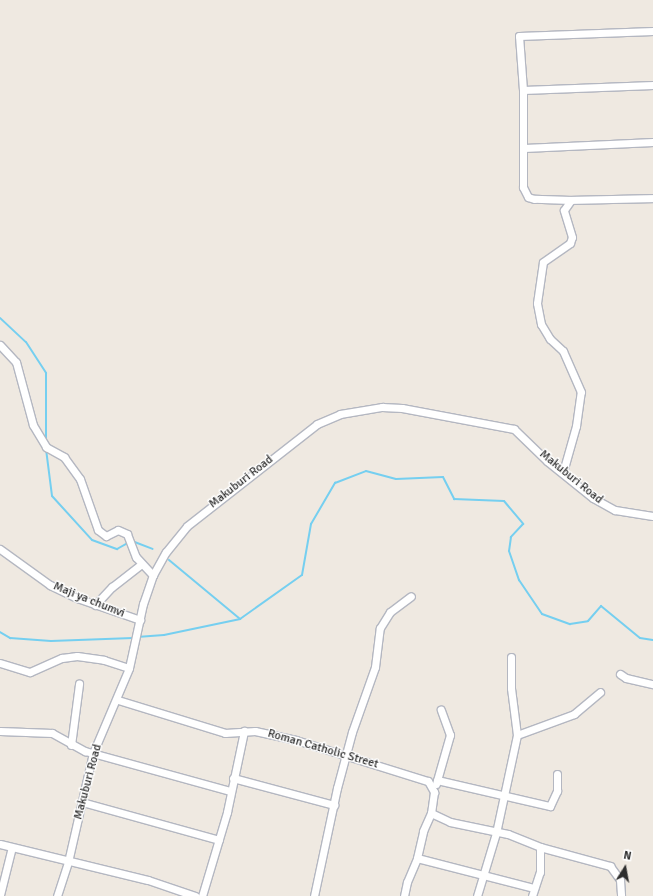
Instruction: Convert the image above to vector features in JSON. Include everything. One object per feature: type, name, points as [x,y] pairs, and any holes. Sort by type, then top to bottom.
[{"type":"street","points":[[653,31],[519,36],[523,90],[523,187],[528,197],[534,200],[653,198]]},
{"type":"street","points":[[523,90],[653,85]]},
{"type":"street","points":[[524,148],[653,142]]},
{"type":"street","points":[[562,472],[581,400],[580,387],[567,357],[546,333],[539,317],[537,297],[541,269],[545,259],[566,248],[570,243],[572,237],[564,210],[571,200]]},
{"type":"street","points":[[0,345],[16,362],[32,421],[43,443],[69,462],[84,487],[98,530],[106,536],[118,530],[127,534],[141,564],[153,575]]},
{"type":"street","name":"Makuburi Road","points":[[57,896],[68,862],[94,753],[118,700],[129,668],[135,647],[143,604],[153,575],[166,552],[193,521],[317,424],[340,414],[382,407],[402,408],[514,429],[593,498],[615,510],[653,516]]},
{"type":"street","name":"Maji ya chumvi","points":[[0,549],[50,585],[95,605],[140,620]]},
{"type":"street","points":[[95,605],[112,587],[141,564]]},
{"type":"street","points":[[314,896],[345,757],[375,667],[380,628],[390,612],[411,596]]},
{"type":"street","points":[[0,663],[30,672],[62,658],[77,656],[104,660],[129,668]]},
{"type":"street","points":[[477,896],[496,833],[517,735],[511,688],[511,657]]},
{"type":"street","points":[[620,674],[632,680],[653,684]]},
{"type":"street","points":[[71,745],[79,684]]},
{"type":"street","points":[[517,735],[574,714],[600,692]]},
{"type":"street","name":"Roman Catholic Street","points":[[118,700],[225,733],[255,731],[296,740],[345,757],[397,770],[428,781],[434,792]]},
{"type":"street","points":[[404,896],[407,882],[418,858],[423,832],[431,814],[434,792],[450,735],[441,710]]},
{"type":"street","points":[[0,731],[52,733],[71,745],[94,753],[230,791]]},
{"type":"street","points":[[202,896],[219,840],[244,731]]},
{"type":"street","points":[[437,780],[505,794],[551,806],[557,792],[557,774]]},
{"type":"street","points":[[233,778],[334,805]]},
{"type":"street","points":[[82,802],[219,840]]},
{"type":"street","points":[[431,814],[450,822],[522,838],[540,847],[610,866],[620,880],[621,896]]},
{"type":"street","points":[[0,844],[68,862],[148,880],[195,896]]},
{"type":"street","points":[[0,895],[12,847]]},
{"type":"street","points":[[418,858],[484,875],[533,892],[540,872],[540,847]]},
{"type":"waterway","points":[[0,318],[26,342],[46,373],[46,443]]},
{"type":"waterway","points":[[46,449],[52,496],[92,540],[117,549],[128,543]]},
{"type":"waterway","points":[[137,637],[164,635],[240,619],[302,575],[311,524],[335,483],[366,471],[396,479],[443,477],[454,499],[504,501],[523,524],[511,537],[509,551],[519,580],[542,614],[570,624],[588,621],[601,606],[640,638],[653,640]]},
{"type":"waterway","points":[[132,541],[153,549]]},
{"type":"waterway","points":[[169,560],[240,619]]},
{"type":"waterway","points":[[0,632],[10,638],[51,641],[133,638]]}]
